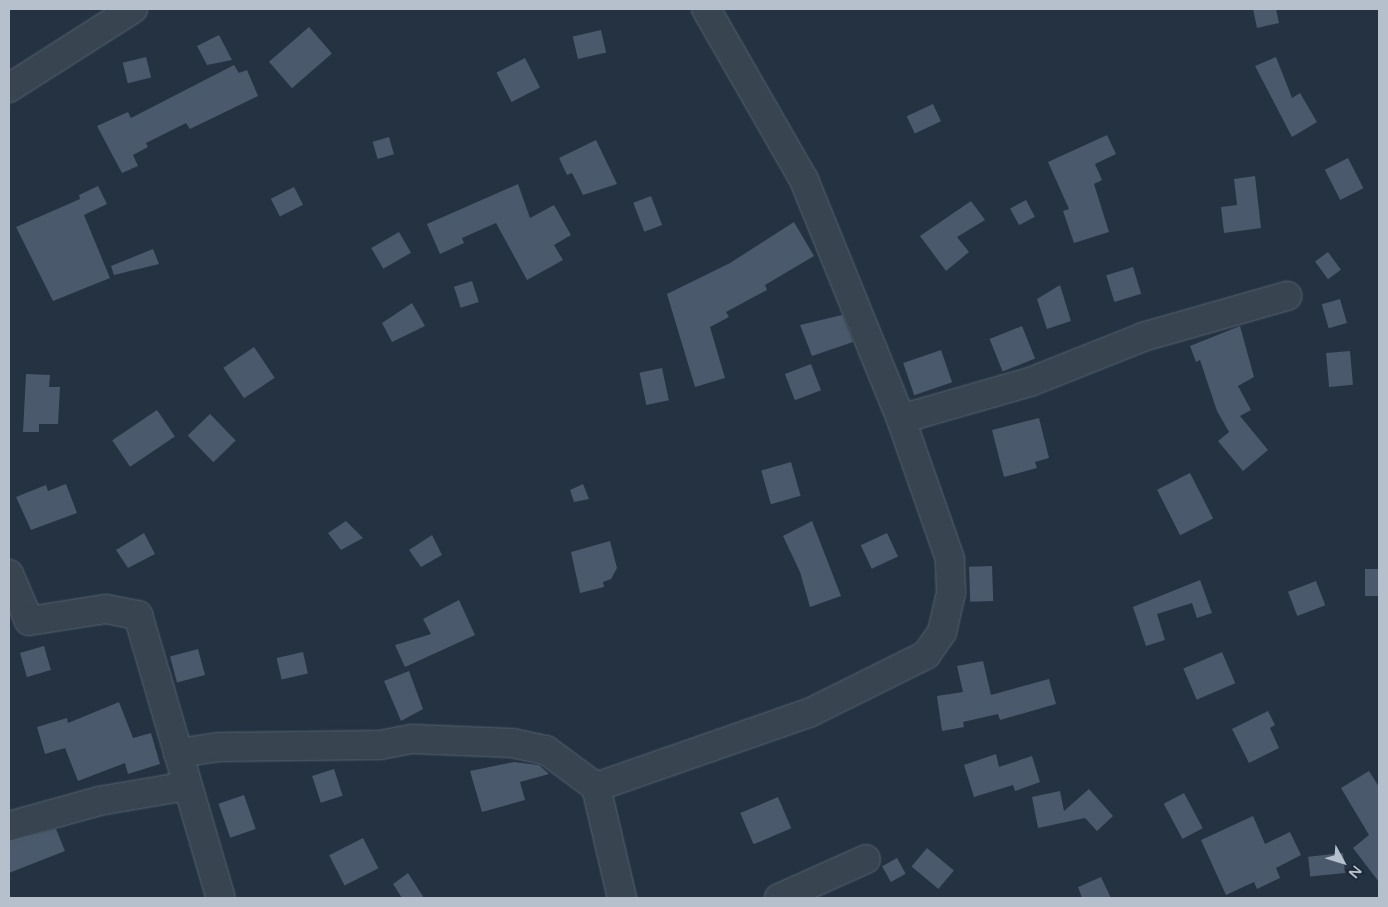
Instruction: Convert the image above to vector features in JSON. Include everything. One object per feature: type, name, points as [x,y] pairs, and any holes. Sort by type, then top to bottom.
[{"type":"street","points":[[9,88],[133,9]]},
{"type":"street","points":[[596,787],[809,713],[926,655],[942,632],[951,593],[950,559],[901,419],[804,180],[706,9]]},
{"type":"street","points":[[901,419],[1030,382],[1143,337],[1287,296]]},
{"type":"street","points":[[9,574],[29,621],[106,609],[138,615],[221,898]]},
{"type":"street","points":[[178,753],[219,747],[380,744],[412,739],[512,743],[546,750],[596,787],[622,898]]},
{"type":"street","points":[[9,826],[99,800],[187,786]]},
{"type":"street","points":[[779,898],[866,859]]},
{"type":"building","points":[[1253,9],[1276,9],[1279,23],[1257,28]]},
{"type":"building","points":[[309,27],[332,53],[292,88],[269,62]]},
{"type":"building","points":[[601,30],[606,52],[578,59],[573,37]]},
{"type":"building","points":[[219,35],[232,60],[207,65],[197,46]]},
{"type":"building","points":[[146,57],[151,77],[128,83],[123,63]]},
{"type":"building","points":[[1276,57],[1292,98],[1300,93],[1317,122],[1292,137],[1255,66]]},
{"type":"building","points":[[525,58],[540,87],[511,102],[496,73]]},
{"type":"building","points":[[234,65],[239,73],[247,70],[258,96],[190,129],[186,123],[146,143],[148,147],[133,155],[138,166],[122,173],[97,126],[128,112],[131,118]]},
{"type":"building","points":[[933,104],[941,121],[915,133],[907,116]]},
{"type":"building","points":[[1107,135],[1116,154],[1095,164],[1102,180],[1094,184],[1109,232],[1074,243],[1063,211],[1069,209],[1048,162]]},
{"type":"building","points":[[389,137],[394,154],[378,159],[373,142]]},
{"type":"building","points":[[596,140],[617,184],[583,195],[572,173],[567,175],[559,158]]},
{"type":"building","points":[[1348,158],[1363,188],[1340,200],[1325,170]]},
{"type":"building","points":[[1255,176],[1261,228],[1224,233],[1221,207],[1237,205],[1234,179]]},
{"type":"building","points":[[518,184],[530,218],[554,205],[571,235],[554,245],[563,260],[527,280],[496,223],[462,238],[464,243],[440,254],[427,224]]},
{"type":"building","points":[[98,186],[107,204],[84,215],[110,278],[53,301],[16,227],[80,199],[79,195]]},
{"type":"building","points":[[294,187],[303,205],[280,217],[271,199]]},
{"type":"building","points":[[651,196],[662,225],[644,232],[633,203]]},
{"type":"building","points":[[1026,200],[1035,217],[1019,225],[1010,208]]},
{"type":"building","points":[[971,201],[985,220],[957,237],[969,252],[946,271],[920,236]]},
{"type":"building","points":[[794,222],[814,256],[765,285],[767,290],[726,312],[729,317],[710,327],[725,378],[695,387],[667,294],[730,263]]},
{"type":"building","points":[[399,232],[411,253],[383,269],[371,248]]},
{"type":"building","points":[[153,249],[159,264],[114,275],[111,266]]},
{"type":"building","points":[[1328,252],[1341,270],[1328,279],[1315,261]]},
{"type":"building","points":[[1133,267],[1141,294],[1114,302],[1106,275]]},
{"type":"building","points":[[472,281],[479,302],[461,308],[454,287]]},
{"type":"building","points":[[1060,285],[1071,321],[1047,329],[1037,299]]},
{"type":"building","points":[[1340,299],[1347,323],[1329,328],[1322,304]]},
{"type":"building","points":[[412,303],[425,326],[392,342],[382,323]]},
{"type":"building","points":[[842,315],[853,342],[812,356],[800,325]]},
{"type":"building","points":[[1022,326],[1035,358],[1003,372],[990,339]]},
{"type":"building","points":[[1240,326],[1254,377],[1238,386],[1251,410],[1240,416],[1268,450],[1243,471],[1218,441],[1229,432],[1217,411],[1200,360],[1196,362],[1190,346]]},
{"type":"building","points":[[254,347],[275,378],[244,398],[223,368]]},
{"type":"building","points":[[941,350],[952,382],[914,395],[903,363]]},
{"type":"building","points":[[1350,351],[1353,385],[1329,387],[1326,353]]},
{"type":"building","points":[[811,364],[821,390],[795,400],[785,374]]},
{"type":"building","points":[[662,368],[669,400],[646,405],[640,373]]},
{"type":"building","points":[[26,374],[50,375],[49,387],[60,387],[58,424],[39,424],[39,432],[23,432]]},
{"type":"building","points":[[157,410],[175,437],[130,467],[112,440]]},
{"type":"building","points":[[210,414],[236,441],[213,462],[188,436]]},
{"type":"building","points":[[1039,418],[1049,458],[1035,462],[1037,468],[1004,477],[992,430]]},
{"type":"building","points":[[791,462],[801,496],[771,504],[761,471]]},
{"type":"building","points":[[1190,473],[1213,518],[1180,535],[1157,490]]},
{"type":"building","points":[[66,484],[77,513],[31,530],[16,497],[46,485],[48,491]]},
{"type":"building","points":[[583,484],[589,499],[574,502],[570,490]]},
{"type":"building","points":[[346,521],[363,538],[341,550],[328,533]]},
{"type":"building","points":[[812,521],[841,596],[810,607],[800,572],[783,536]]},
{"type":"building","points":[[144,533],[155,554],[128,568],[116,550]]},
{"type":"building","points":[[887,533],[898,557],[872,569],[861,545]]},
{"type":"building","points":[[432,535],[442,555],[421,567],[409,550]]},
{"type":"building","points":[[610,541],[617,568],[611,579],[603,582],[604,587],[580,593],[571,552]]},
{"type":"building","points":[[992,566],[993,601],[970,602],[969,567]]},
{"type":"building","points":[[1365,569],[1379,569],[1379,596],[1365,596]]},
{"type":"building","points":[[1200,580],[1212,613],[1197,618],[1192,603],[1157,614],[1165,640],[1146,646],[1133,607]]},
{"type":"building","points":[[1316,581],[1325,605],[1297,616],[1288,592]]},
{"type":"building","points":[[459,600],[475,635],[405,667],[395,645],[431,634],[423,619]]},
{"type":"building","points":[[44,646],[51,670],[27,677],[20,653]]},
{"type":"building","points":[[198,649],[205,675],[177,683],[170,657]]},
{"type":"building","points":[[303,652],[308,673],[282,680],[277,658]]},
{"type":"building","points":[[1222,652],[1235,683],[1197,700],[1183,668]]},
{"type":"building","points":[[983,661],[991,695],[1049,679],[1056,704],[1000,720],[998,714],[963,722],[964,727],[942,731],[937,696],[963,692],[957,666]]},
{"type":"building","points":[[409,671],[423,709],[401,721],[384,681]]},
{"type":"building","points":[[119,702],[133,738],[151,733],[160,764],[128,774],[125,763],[78,781],[65,748],[45,754],[37,727],[67,718],[68,723]]},
{"type":"building","points":[[1268,711],[1275,725],[1270,728],[1279,748],[1249,763],[1232,729]]},
{"type":"building","points":[[996,754],[999,767],[1032,756],[1040,782],[1015,791],[1013,785],[974,797],[964,765]]},
{"type":"building","points":[[514,762],[539,765],[549,774],[520,782],[525,800],[482,812],[470,771]]},
{"type":"building","points":[[334,769],[343,796],[321,803],[312,776]]},
{"type":"building","points":[[1369,771],[1379,787],[1379,882],[1353,848],[1369,835],[1341,788]]},
{"type":"building","points":[[1089,789],[1113,816],[1097,831],[1085,818],[1038,828],[1032,797],[1060,791],[1064,811]]},
{"type":"building","points":[[1184,793],[1203,828],[1182,839],[1164,804]]},
{"type":"building","points":[[244,795],[256,829],[230,838],[218,804]]},
{"type":"building","points":[[778,797],[791,828],[754,844],[740,813]]},
{"type":"building","points":[[1253,816],[1265,844],[1290,832],[1301,855],[1276,868],[1280,878],[1257,889],[1254,882],[1226,895],[1201,840]]},
{"type":"building","points":[[56,829],[65,851],[9,873],[9,841]]},
{"type":"building","points":[[363,838],[378,868],[345,886],[329,855]]},
{"type":"building","points":[[927,848],[954,870],[938,889],[912,866]]},
{"type":"building","points":[[1343,853],[1345,873],[1310,877],[1308,857]]},
{"type":"building","points":[[897,858],[906,874],[891,882],[882,866]]},
{"type":"building","points":[[408,873],[424,898],[402,898],[393,884]]},
{"type":"building","points":[[1101,877],[1111,898],[1082,898],[1078,887]]}]
